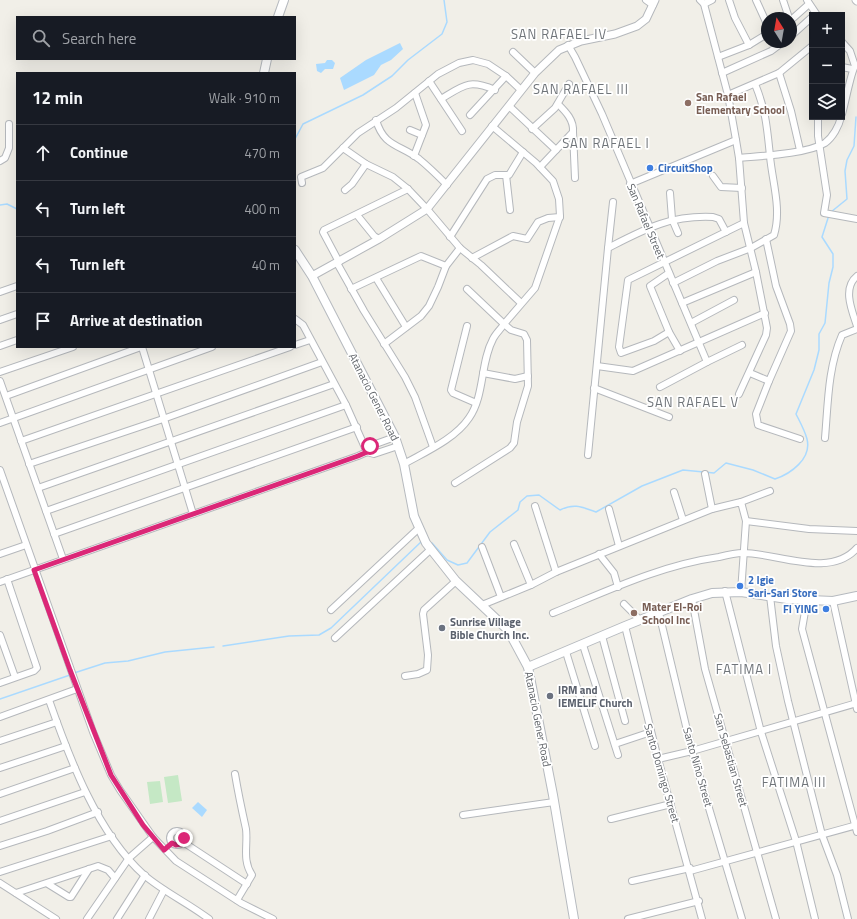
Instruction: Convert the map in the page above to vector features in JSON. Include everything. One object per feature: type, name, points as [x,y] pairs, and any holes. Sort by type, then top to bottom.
[{"type":"main road","points":[[278,16],[284,0]]},
{"type":"main road","points":[[264,72],[267,60]]},
{"type":"main road","name":"Atanacio Gener Road","points":[[296,252],[312,276],[395,437],[404,464],[408,494],[424,539],[456,581],[508,630],[528,667],[554,802],[574,919]]},
{"type":"main road","points":[[528,667],[692,599],[725,591],[807,600],[833,601],[857,596]]},
{"type":"street","points":[[312,276],[380,239],[427,209],[521,90],[552,56],[568,45],[615,34],[638,26],[646,19],[654,2],[646,0]]},
{"type":"street","points":[[712,0],[702,2],[728,95],[739,158],[744,223],[765,313],[766,335],[750,373],[739,394]]},
{"type":"street","points":[[729,0],[735,18],[749,45]]},
{"type":"street","points":[[756,0],[762,12]]},
{"type":"street","points":[[783,0],[787,12]]},
{"type":"street","points":[[797,12],[808,2],[813,12]]},
{"type":"street","points":[[797,31],[809,20]]},
{"type":"street","points":[[718,57],[749,45],[761,38]]},
{"type":"street","name":"San Rafael Street","points":[[568,45],[602,114],[663,262],[674,283],[707,362]]},
{"type":"street","points":[[845,45],[855,60],[855,66],[852,69],[851,81],[845,104]]},
{"type":"street","points":[[722,73],[775,48]]},
{"type":"street","points":[[728,95],[779,74],[810,48]]},
{"type":"street","points":[[513,52],[535,73]]},
{"type":"street","points":[[302,183],[301,177],[323,168],[358,133],[449,67],[466,60],[474,60],[488,64],[506,76],[521,90]]},
{"type":"street","points":[[845,68],[852,69]]},
{"type":"street","points":[[779,74],[791,111],[800,150]]},
{"type":"street","points":[[470,115],[495,90],[506,76]]},
{"type":"street","points":[[429,81],[462,131]]},
{"type":"street","points":[[441,99],[465,84],[474,83],[495,90]]},
{"type":"street","points":[[532,129],[558,104],[569,84]]},
{"type":"street","points":[[674,283],[717,261],[751,248],[774,235],[777,201],[766,116],[755,84]]},
{"type":"street","points":[[414,156],[426,125],[415,93]]},
{"type":"street","points":[[558,104],[570,119],[574,127],[575,178]]},
{"type":"street","points":[[509,106],[556,150]]},
{"type":"street","points":[[376,120],[379,131],[384,139],[414,156],[447,185]]},
{"type":"street","points":[[818,120],[827,194],[824,213],[828,215],[857,219]]},
{"type":"street","points":[[739,158],[770,155],[820,145],[831,137],[840,120]]},
{"type":"street","points":[[0,161],[5,158],[9,148],[9,124]]},
{"type":"street","points":[[404,464],[456,432],[468,420],[476,403],[493,338],[535,288],[560,218],[559,199],[553,181],[540,167],[492,126]]},
{"type":"street","points":[[410,130],[422,136]]},
{"type":"street","points":[[540,167],[573,132]]},
{"type":"street","points":[[630,184],[736,140]]},
{"type":"street","points":[[343,148],[366,164],[393,177],[408,189],[460,248],[521,303]]},
{"type":"street","points":[[450,237],[487,179],[495,175],[506,175],[512,172],[523,152]]},
{"type":"street","points":[[345,190],[352,184],[366,164]]},
{"type":"street","points":[[506,175],[510,210]]},
{"type":"street","points":[[714,176],[721,188],[742,188]]},
{"type":"street","points":[[408,189],[324,230],[323,232],[351,289],[405,377],[415,397],[433,447]]},
{"type":"street","points":[[670,193],[672,220],[678,233]]},
{"type":"street","points":[[588,455],[613,202]]},
{"type":"street","points":[[357,215],[374,236],[380,239]]},
{"type":"street","points":[[608,248],[649,227],[672,220],[713,217],[719,219],[726,232]]},
{"type":"street","points":[[472,258],[513,236],[527,239],[536,222],[548,218],[560,218]]},
{"type":"street","points":[[669,332],[654,341],[621,353],[619,347],[628,280],[744,223]]},
{"type":"street","points":[[766,239],[776,286],[790,324],[791,331],[756,414],[758,424],[800,439]]},
{"type":"street","points":[[384,344],[421,316],[429,306],[446,266],[460,248]]},
{"type":"street","points":[[351,289],[421,256],[425,256],[446,266]]},
{"type":"street","points":[[682,303],[756,272]]},
{"type":"street","points":[[669,273],[650,286],[669,332],[680,351]]},
{"type":"street","points":[[825,438],[828,400],[836,350],[842,335],[857,328],[849,291],[851,281],[857,276]]},
{"type":"street","points":[[376,278],[406,327]]},
{"type":"street","points":[[0,292],[16,286]]},
{"type":"street","points":[[455,483],[510,448],[514,443],[517,422],[528,386],[526,336],[511,330],[467,289]]},
{"type":"street","points":[[690,322],[734,300]]},
{"type":"street","points":[[597,366],[633,371],[765,313]]},
{"type":"street","points":[[0,320],[16,314]]},
{"type":"street","points":[[296,321],[303,325],[346,405],[367,452]]},
{"type":"street","points":[[467,326],[451,390],[476,403]]},
{"type":"street","points":[[0,346],[16,340]]},
{"type":"street","points":[[296,345],[310,340]]},
{"type":"street","points":[[660,387],[742,345]]},
{"type":"street","points":[[0,372],[70,348]]},
{"type":"street","points":[[6,396],[138,348]]},
{"type":"street","points":[[141,348],[150,370],[169,442],[178,465],[193,514]]},
{"type":"street","points":[[0,423],[209,348]]},
{"type":"street","points":[[21,441],[287,348]]},
{"type":"street","points":[[29,464],[163,419],[322,362]]},
{"type":"street","points":[[483,373],[515,379],[528,376]]},
{"type":"street","points":[[750,373],[769,381]]},
{"type":"street","points":[[0,381],[63,559]]},
{"type":"street","points":[[38,488],[334,384]]},
{"type":"street","points":[[594,388],[669,417]]},
{"type":"street","points":[[46,511],[346,405]]},
{"type":"street","points":[[54,534],[357,427]]},
{"type":"street","points":[[367,452],[370,446],[395,437]]},
{"type":"street","points":[[0,582],[367,452],[374,454],[398,446]]},
{"type":"street","points":[[0,470],[70,670],[111,775],[152,838],[164,850],[192,872],[271,919]]},
{"type":"street","points":[[705,474],[712,509]]},
{"type":"street","points":[[482,605],[531,585],[556,572],[684,520],[712,509],[741,502],[770,490]]},
{"type":"street","points":[[674,492],[684,520]]},
{"type":"street","points":[[741,502],[746,521],[741,592]]},
{"type":"street","points":[[535,506],[556,572]]},
{"type":"street","points":[[609,509],[619,546]]},
{"type":"street","points":[[746,521],[808,529],[857,531]]},
{"type":"street","points":[[331,610],[424,539]]},
{"type":"street","points":[[335,638],[424,539]]},
{"type":"street","points":[[514,544],[531,585]]},
{"type":"street","points":[[1,552],[26,546]]},
{"type":"street","points":[[482,547],[501,597]]},
{"type":"street","points":[[553,613],[687,562],[744,553],[809,563],[836,561],[851,555],[857,548]]},
{"type":"street","points":[[599,554],[614,573],[618,587]]},
{"type":"street","points":[[0,682],[34,671],[37,668],[7,579]]},
{"type":"street","points":[[406,676],[418,674],[427,670],[429,665],[423,614],[424,610],[456,581]]},
{"type":"street","points":[[725,591],[760,732],[796,841],[815,919]]},
{"type":"street","points":[[770,596],[776,646],[794,722],[822,835],[837,875],[848,919]]},
{"type":"street","name":"San Sebastian Street","points":[[692,599],[705,669],[776,919]]},
{"type":"street","points":[[632,881],[725,861],[796,841],[856,827],[802,629],[807,600]]},
{"type":"street","points":[[658,759],[760,732],[825,712],[857,705],[833,601]]},
{"type":"street","points":[[624,604],[640,620]]},
{"type":"street","name":"Santo Niño Street","points":[[659,613],[692,751],[742,919]]},
{"type":"street","name":"Santo Domingo Street","points":[[625,626],[658,759],[699,901],[702,919]]},
{"type":"street","points":[[0,636],[15,677]]},
{"type":"street","points":[[602,636],[625,721]]},
{"type":"street","points":[[583,645],[618,754]]},
{"type":"street","points":[[566,652],[595,746]]},
{"type":"street","points":[[0,717],[77,689]]},
{"type":"street","points":[[49,700],[85,792],[112,836],[129,858],[145,875],[164,890],[209,919]]},
{"type":"street","points":[[0,742],[57,722]]},
{"type":"street","points":[[615,744],[651,732]]},
{"type":"street","points":[[0,768],[66,746]]},
{"type":"street","points":[[0,794],[75,768]]},
{"type":"street","points":[[235,774],[246,832],[246,858],[248,868],[252,875],[237,900]]},
{"type":"street","points":[[0,821],[85,792]]},
{"type":"street","points":[[463,815],[554,802]]},
{"type":"street","points":[[611,819],[671,804]]},
{"type":"street","points":[[0,846],[48,831],[98,812]]},
{"type":"street","points":[[172,843],[171,836],[174,832],[178,831],[183,835],[182,842]]},
{"type":"street","points":[[0,872],[112,836]]},
{"type":"street","points":[[87,919],[129,858],[152,838]]},
{"type":"street","points":[[164,850],[172,843],[179,844],[182,842]]},
{"type":"street","points":[[182,842],[247,884]]},
{"type":"street","points":[[16,893],[48,884],[89,869],[103,867],[115,878]]},
{"type":"street","points":[[48,884],[71,897],[89,869]]},
{"type":"street","points":[[118,919],[145,875]]},
{"type":"street","points":[[0,883],[56,919]]},
{"type":"street","points":[[148,919],[164,890]]},
{"type":"street","points":[[628,919],[699,901]]},
{"type":"green space","points":[[178,775],[182,801],[168,803],[164,777]]},
{"type":"green space","points":[[160,781],[163,802],[150,804],[147,782]]},
{"type":"water","points":[[400,43],[403,49],[391,60],[381,65],[374,75],[344,90],[340,78],[366,60]]},
{"type":"water","points":[[327,60],[332,60],[335,63],[333,69],[325,69],[321,73],[317,71],[316,64],[325,63]]},
{"type":"water","points":[[198,802],[207,810],[202,817],[192,808]]},
{"type":"waterway","points":[[296,137],[303,124],[363,95],[392,76],[408,60],[442,34],[447,22],[444,0]]},
{"type":"waterway","points":[[831,212],[847,199],[845,171],[847,160],[854,146],[856,117]]},
{"type":"waterway","points":[[0,205],[7,204],[16,208]]},
{"type":"waterway","points":[[432,543],[447,560],[458,565],[467,563],[490,532],[518,510],[520,502],[527,496],[539,495],[560,510],[574,506],[596,512],[642,486],[683,470],[714,473],[726,463],[753,470],[775,479],[781,477],[798,465],[803,459],[808,446],[805,433],[796,414],[814,370],[819,350],[819,334],[825,323],[829,283],[833,267],[833,254],[822,237],[829,215]]},
{"type":"waterway","points":[[223,646],[289,636],[319,635],[331,628],[422,541]]},
{"type":"waterway","points":[[74,673],[105,663],[128,661],[165,652],[214,647]]},
{"type":"waterway","points":[[0,699],[70,675]]},
{"type":"place","name":"San Rafael Elementary School","points":[[688,103]]},
{"type":"place","name":"CircuitShop","points":[[650,168]]},
{"type":"place","name":"2 Igie Sari-Sari Store","points":[[740,586]]},
{"type":"place","name":"FI YING","points":[[826,609]]},
{"type":"place","name":"Mater El-Roi School Inc","points":[[634,613]]},
{"type":"place","name":"Sunrise Village Bible Church Inc.","points":[[442,628]]},
{"type":"place","name":"IRM and IEMELIF Church","points":[[550,696]]},
{"type":"district","name":"SAN RAFAEL IV","points":[[559,34]]},
{"type":"district","name":"SAN RAFAEL III","points":[[581,89]]},
{"type":"district","name":"SAN RAFAEL I","points":[[606,143]]},
{"type":"district","name":"SAN RAFAEL V","points":[[693,402]]},
{"type":"district","name":"FATIMA I","points":[[744,669]]},
{"type":"district","name":"FATIMA III","points":[[794,782]]},
{"type":"route","points":[[184,838],[181,844],[176,845],[172,843],[164,850],[152,838],[111,775],[93,732],[34,570],[358,456],[367,452],[370,446]]}]
